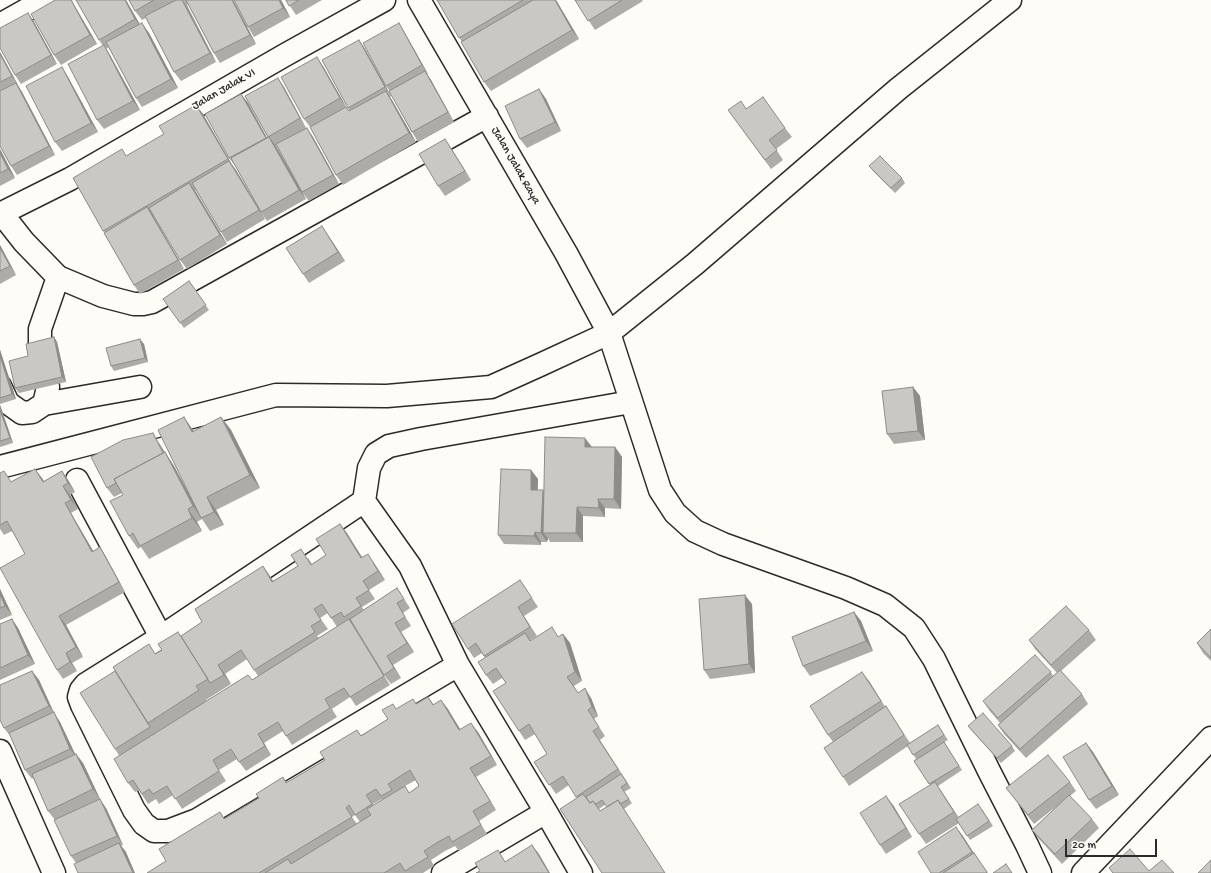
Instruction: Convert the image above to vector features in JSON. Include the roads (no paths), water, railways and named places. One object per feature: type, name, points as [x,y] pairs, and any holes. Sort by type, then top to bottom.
[{"type":"street","points":[[0,25],[44,0]]},
{"type":"street","name":"Jalan Jalak VI","points":[[1,214],[70,179],[285,55],[384,0]]},
{"type":"street","name":"Jalan Jalak Raya","points":[[419,0],[566,253],[609,333],[660,490],[675,513],[695,532],[723,544],[846,588],[885,605],[914,628],[934,659],[1040,873]]},
{"type":"street","points":[[0,467],[276,395],[387,396],[491,387],[609,333],[695,264],[898,89],[1010,0]]},
{"type":"street","points":[[1,214],[24,242],[58,276],[103,296],[134,304],[143,304],[152,302],[487,116]]},
{"type":"street","points":[[44,404],[48,387],[40,347],[40,329],[58,276]]},
{"type":"street","points":[[0,386],[8,403],[22,414],[32,412],[44,404],[140,386]]},
{"type":"street","points":[[581,873],[458,665],[410,566],[364,501],[369,468],[376,454],[390,446],[421,439],[631,402]]},
{"type":"street","points":[[76,480],[161,637]]},
{"type":"street","points":[[364,501],[161,637],[86,684],[81,690],[79,697],[82,705],[134,810],[144,824],[154,831],[168,831],[197,820],[458,665]]},
{"type":"street","points":[[1083,873],[1211,738]]},
{"type":"street","points":[[0,751],[54,873]]},
{"type":"street","points":[[443,873],[546,812]]}]
